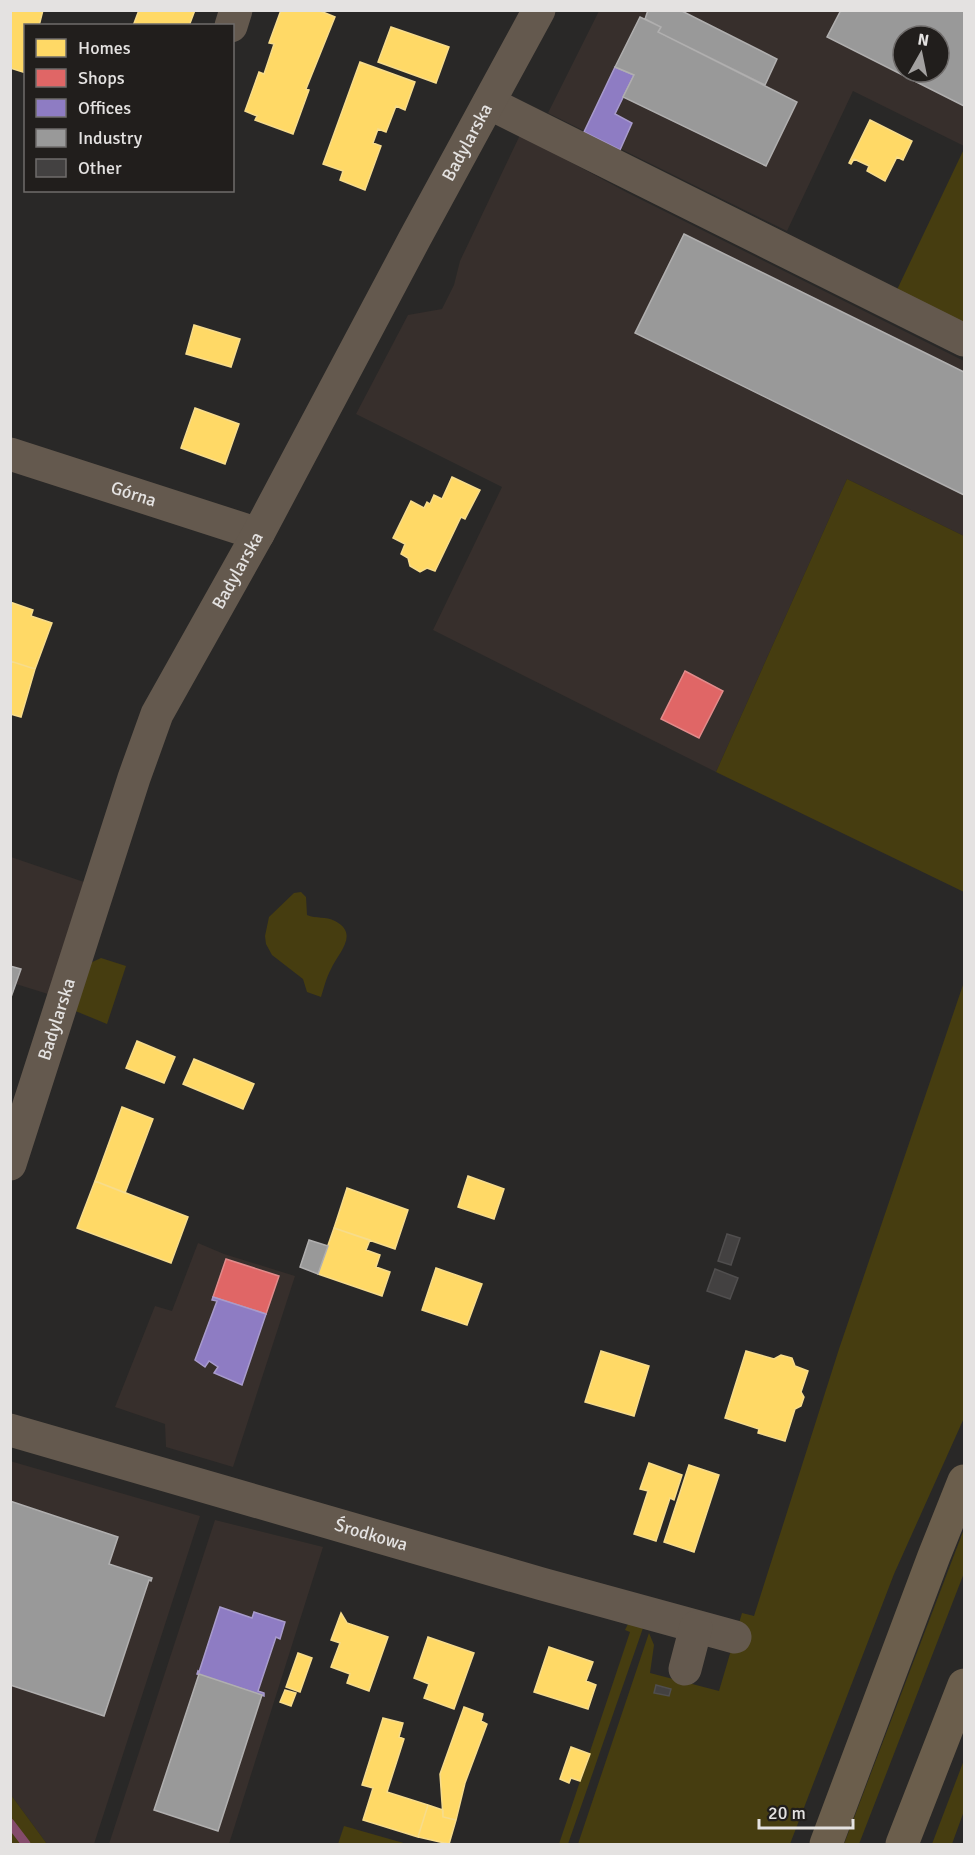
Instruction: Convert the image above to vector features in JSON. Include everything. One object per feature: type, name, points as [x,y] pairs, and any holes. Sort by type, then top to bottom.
[{"type":"highway","points":[[826,1845],[964,1481]]},
{"type":"highway","points":[[902,1845],[964,1685]]},
{"type":"street","name":"Badylarska","points":[[10,1164],[149,732],[157,714],[258,534],[539,10]]},
{"type":"street","points":[[489,103],[964,340]]},
{"type":"street","name":"Górna","points":[[10,454],[258,534]]},
{"type":"street","name":"Środkowa","points":[[10,1430],[312,1519],[735,1637]]},
{"type":"street","points":[[685,1669],[696,1627]]},
{"type":"shaded area","points":[[599,11],[964,11],[964,146],[853,91],[787,231],[548,113]]},
{"type":"shaded area","points":[[520,135],[628,193],[964,361],[964,536],[847,479],[716,772],[433,630],[502,487],[356,414],[408,315],[442,309],[454,285],[460,261]]},
{"type":"shaded area","points":[[964,149],[964,329],[895,294]]},
{"type":"shaded area","points":[[847,479],[964,536],[964,892],[716,772]]},
{"type":"shaded area","points":[[11,857],[84,882],[48,994],[16,984],[11,1000]]},
{"type":"shaded area","points":[[301,892],[306,897],[307,915],[332,919],[346,932],[345,944],[329,972],[321,997],[307,992],[303,979],[272,955],[266,944],[265,936],[269,917],[294,893]]},
{"type":"shaded area","points":[[101,958],[126,966],[107,1024],[73,1010],[88,964]]},
{"type":"shaded area","points":[[964,982],[964,1418],[894,1574],[790,1844],[578,1844],[649,1633],[654,1645],[650,1673],[719,1691],[742,1613],[754,1616],[839,1349]]},
{"type":"shaded area","points":[[198,1243],[224,1254],[295,1276],[233,1467],[166,1447],[165,1424],[115,1407],[155,1306],[172,1311]]},
{"type":"shaded area","points":[[10,1461],[200,1516],[94,1844],[47,1844],[11,1795]]},
{"type":"shaded area","points":[[215,1520],[323,1547],[229,1844],[109,1844]]},
{"type":"shaded area","points":[[964,1529],[964,1573],[859,1844],[844,1844]]},
{"type":"shaded area","points":[[629,1622],[643,1628],[568,1844],[559,1844],[630,1632],[625,1630]]},
{"type":"shaded area","points":[[964,1760],[964,1811],[952,1844],[932,1844]]},
{"type":"shaded area","points":[[11,1795],[47,1844],[11,1844]]},
{"type":"shaded area","points":[[344,1826],[407,1844],[338,1844]]},
{"type":"building: Homes","points":[[10,10],[43,10],[40,24],[24,24],[24,72],[10,68]]},
{"type":"building: Homes","points":[[139,10],[195,10],[190,24],[134,24]]},
{"type":"building: Homes","points":[[281,10],[318,10],[335,17],[306,89],[309,90],[293,134],[255,120],[257,116],[245,111],[259,72],[264,74],[274,44],[269,43]]},
{"type":"building: Homes","points":[[391,27],[449,47],[436,83],[378,62]]},
{"type":"building: Homes","points":[[360,62],[415,82],[405,110],[396,106],[386,132],[378,129],[373,143],[381,146],[365,190],[340,180],[343,171],[323,164]]},
{"type":"building: Homes","points":[[870,120],[912,141],[903,160],[897,157],[885,181],[867,171],[869,166],[854,159],[851,164],[849,163]]},
{"type":"building: Homes","points":[[194,325],[240,339],[231,367],[186,354]]},
{"type":"building: Homes","points":[[195,408],[239,424],[225,464],[181,448]]},
{"type":"building: Homes","points":[[452,477],[480,490],[465,519],[461,517],[435,571],[427,568],[420,572],[410,566],[408,558],[401,554],[405,544],[393,538],[411,501],[424,508],[427,502],[430,504],[434,495],[442,499]]},
{"type":"building: Homes","points":[[10,602],[33,610],[31,616],[52,623],[35,669],[10,661]]},
{"type":"building: Homes","points":[[10,661],[35,669],[21,717],[10,714]]},
{"type":"building: Homes","points":[[137,1041],[175,1057],[164,1083],[126,1068]]},
{"type":"building: Homes","points":[[194,1059],[254,1084],[243,1109],[183,1084]]},
{"type":"building: Homes","points":[[122,1107],[153,1119],[125,1193],[95,1181]]},
{"type":"building: Homes","points":[[468,1176],[504,1189],[494,1219],[458,1207]]},
{"type":"building: Homes","points":[[95,1181],[188,1217],[171,1263],[77,1228]]},
{"type":"building: Homes","points":[[347,1188],[408,1210],[395,1249],[334,1228]]},
{"type":"building: Homes","points":[[334,1228],[370,1240],[366,1250],[380,1255],[376,1267],[390,1272],[382,1296],[318,1274]]},
{"type":"building: Homes","points":[[436,1268],[482,1284],[467,1325],[422,1310]]},
{"type":"building: Homes","points":[[601,1351],[649,1366],[634,1416],[585,1402]]},
{"type":"building: Homes","points":[[746,1351],[774,1359],[781,1355],[792,1358],[795,1366],[808,1371],[801,1392],[804,1397],[801,1406],[795,1409],[785,1441],[758,1433],[759,1429],[725,1418]]},
{"type":"building: Homes","points":[[649,1463],[682,1475],[674,1500],[670,1498],[656,1541],[634,1534],[648,1491],[640,1489]]},
{"type":"building: Homes","points":[[689,1465],[719,1475],[694,1552],[664,1542]]},
{"type":"building: Homes","points":[[341,1613],[347,1623],[388,1637],[369,1691],[347,1683],[350,1674],[331,1667],[340,1643],[331,1640]]},
{"type":"building: Homes","points":[[428,1637],[474,1653],[454,1709],[424,1698],[429,1684],[414,1678]]},
{"type":"building: Homes","points":[[549,1647],[593,1662],[586,1681],[596,1685],[588,1709],[534,1692]]},
{"type":"building: Homes","points":[[298,1653],[312,1658],[300,1692],[286,1687]]},
{"type":"building: Homes","points":[[285,1690],[296,1693],[291,1706],[280,1702]]},
{"type":"building: Homes","points":[[464,1707],[483,1714],[481,1721],[487,1724],[465,1783],[456,1820],[443,1817],[440,1774]]},
{"type":"building: Homes","points":[[383,1718],[403,1723],[399,1737],[404,1739],[387,1792],[428,1805],[418,1837],[363,1820],[373,1788],[362,1785]]},
{"type":"building: Homes","points":[[571,1747],[590,1754],[580,1781],[571,1778],[569,1783],[560,1779]]},
{"type":"building: Homes","points":[[428,1805],[443,1810],[443,1817],[456,1820],[449,1844],[418,1837]]},
{"type":"building: Shops","points":[[685,671],[723,691],[699,738],[661,719]]},
{"type":"building: Shops","points":[[226,1259],[279,1276],[266,1314],[213,1297]]},
{"type":"building: Offices","points":[[615,67],[634,75],[615,114],[632,123],[620,150],[584,132]]},
{"type":"building: Offices","points":[[213,1297],[266,1314],[242,1385],[214,1373],[218,1367],[209,1361],[205,1367],[195,1360],[217,1301],[212,1300]]},
{"type":"building: Offices","points":[[220,1607],[252,1618],[254,1612],[285,1622],[280,1639],[276,1637],[258,1691],[264,1693],[264,1696],[197,1674]]},
{"type":"building: Industry","points":[[648,10],[680,10],[777,59],[765,85],[658,32],[661,27],[645,19]]},
{"type":"building: Industry","points":[[841,10],[964,10],[964,106],[920,84],[951,84],[951,24],[891,24],[891,69],[827,37]]},
{"type":"building: Industry","points":[[640,17],[661,27],[658,32],[797,102],[766,166],[623,97],[634,75],[615,67]]},
{"type":"building: Industry","points":[[684,234],[964,372],[964,495],[635,333]]},
{"type":"building: Industry","points":[[10,966],[21,969],[10,1000]]},
{"type":"building: Industry","points":[[309,1240],[328,1246],[318,1274],[300,1267]]},
{"type":"building: Industry","points":[[10,1501],[118,1537],[109,1564],[152,1578],[151,1581],[149,1580],[104,1716],[10,1685]]},
{"type":"building: Industry","points":[[199,1674],[262,1695],[218,1831],[154,1810]]},
{"type":"building: Other","points":[[727,1234],[740,1238],[731,1265],[718,1261]]},
{"type":"building: Other","points":[[715,1269],[738,1278],[730,1299],[707,1291]]},
{"type":"building: Other","points":[[656,1685],[671,1689],[669,1696],[654,1693]]},
{"type":"waterway","points":[[10,1823],[26,1844]]}]
